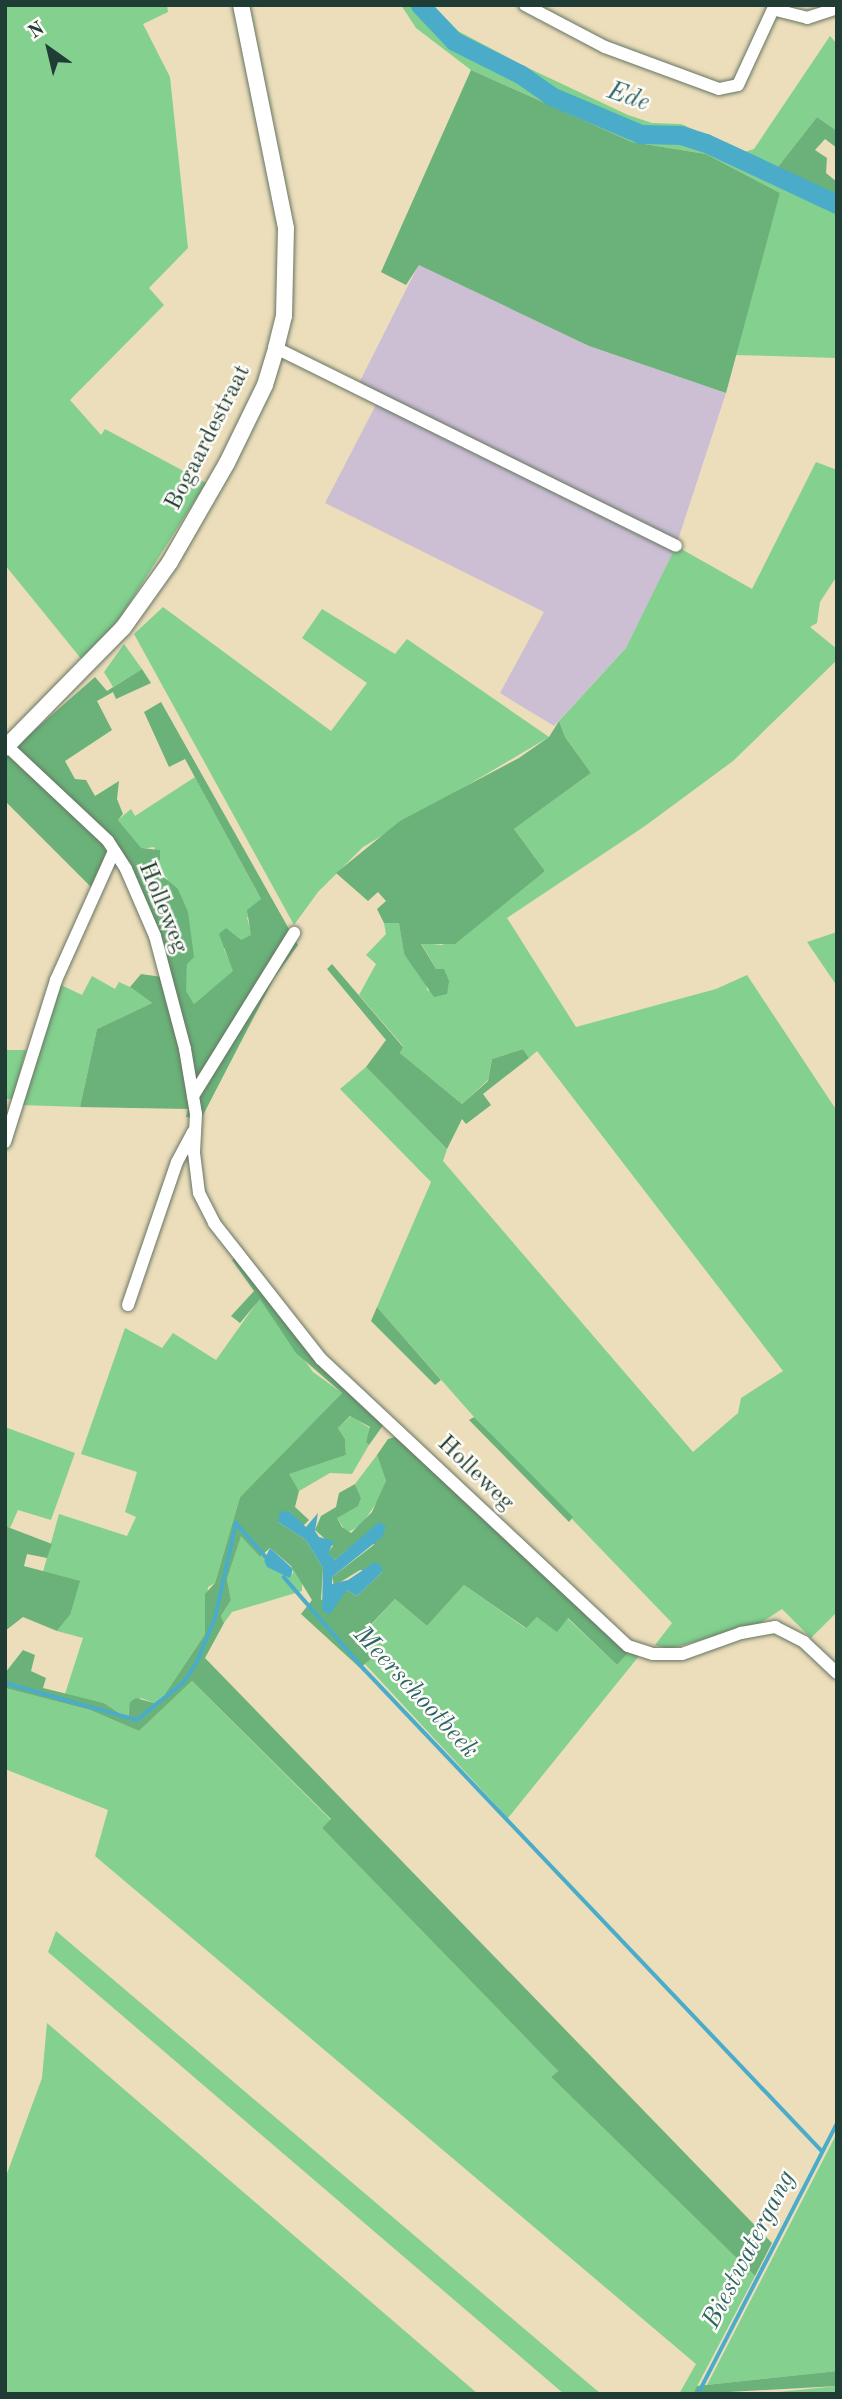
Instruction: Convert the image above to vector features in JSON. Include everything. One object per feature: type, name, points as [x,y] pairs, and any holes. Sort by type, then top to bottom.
[{"type":"street","name":"Bogaardestraat","points":[[6,747],[123,628],[170,562],[233,451],[265,385],[284,316],[286,228],[241,5]]},
{"type":"street","points":[[533,7],[605,47],[719,89],[738,85],[775,8],[807,18],[837,8]]},
{"type":"street","points":[[276,348],[676,545]]},
{"type":"street","name":"Holleweg","points":[[6,747],[114,851],[155,936],[186,1049],[193,1096],[200,1193],[214,1223],[321,1359],[628,1646],[653,1654],[682,1654],[741,1633],[775,1627],[804,1642],[837,1673]]},
{"type":"street","points":[[5,1142],[56,980],[114,851]]},
{"type":"street","points":[[193,1096],[294,933]]},
{"type":"street","points":[[128,1305],[177,1163],[195,1130]]},
{"type":"shaded area","points":[[419,264],[589,346],[726,393],[676,546],[626,648],[554,726],[500,693],[544,612],[325,503],[381,395],[359,383]]},
{"type":"green space","points":[[5,5],[167,5],[168,12],[143,24],[170,77],[188,248],[149,288],[164,305],[70,400],[101,435],[105,429],[206,483],[122,615],[83,661],[5,565]]},
{"type":"green space","points":[[401,5],[433,5],[458,31],[524,66],[628,115],[652,123],[681,124],[745,152],[754,149],[830,36],[837,44],[837,131],[817,117],[774,172],[788,178],[784,187],[837,210],[837,358],[734,355],[780,193],[706,154],[632,142],[471,70],[416,28]]},
{"type":"green space","points":[[471,70],[632,142],[706,154],[780,193],[726,393],[589,346],[419,265],[406,285],[381,272]]},
{"type":"green space","points":[[817,117],[837,131],[837,148],[825,139],[815,150],[827,158],[826,173],[837,182],[837,201],[774,172]]},
{"type":"green space","points":[[816,462],[837,470],[837,576],[820,602],[817,623],[810,627],[837,649],[837,660],[733,761],[645,826],[507,918],[576,1027],[716,989],[747,975],[837,1111],[837,1612],[811,1638],[782,1609],[761,1623],[669,1649],[655,1645],[672,1623],[474,1417],[377,1307],[431,1182],[340,1089],[366,1067],[447,1149],[443,1161],[693,1452],[738,1413],[741,1398],[783,1371],[537,1051],[529,1058],[523,1049],[492,1059],[488,1080],[462,1104],[400,1053],[403,1046],[359,995],[376,964],[366,955],[386,934],[384,923],[399,922],[404,954],[425,980],[428,992],[436,969],[421,943],[442,945],[545,871],[514,829],[591,773],[565,737],[559,721],[626,648],[676,546],[752,589]]},
{"type":"green space","points":[[163,607],[331,731],[367,683],[302,638],[322,609],[395,654],[407,639],[549,737],[363,847],[318,892],[294,925],[134,634]]},
{"type":"green space","points":[[124,644],[142,669],[113,687],[104,672]]},
{"type":"green space","points":[[142,669],[151,683],[116,699],[113,692],[97,701],[112,730],[65,761],[75,779],[86,780],[95,796],[119,781],[117,799],[123,814],[118,820],[141,848],[160,850],[160,860],[147,863],[178,889],[188,912],[194,957],[187,964],[186,991],[194,1004],[233,971],[219,934],[226,928],[241,940],[251,935],[247,910],[261,899],[185,759],[169,767],[144,712],[161,702],[298,945],[274,978],[201,1119],[186,1117],[188,1109],[80,1107],[97,1029],[152,1003],[130,987],[141,974],[169,978],[113,844],[91,887],[5,801],[5,756],[95,677],[107,691]]},
{"type":"green space","points":[[559,721],[565,737],[591,773],[514,829],[545,871],[455,944],[421,944],[436,969],[444,969],[449,981],[447,994],[434,997],[404,954],[399,923],[384,923],[377,909],[386,901],[378,892],[368,901],[336,873],[400,821],[519,758],[549,737]]},
{"type":"green space","points":[[195,777],[261,899],[247,918],[252,935],[224,949],[234,971],[194,1004],[185,991],[187,964],[167,878],[147,863],[160,860],[154,847],[141,849],[118,820],[131,809],[135,816]]},
{"type":"green space","points":[[837,932],[837,986],[807,942]]},
{"type":"green space","points":[[332,964],[403,1047],[400,1053],[462,1104],[488,1081],[492,1059],[523,1049],[529,1058],[483,1094],[491,1105],[466,1124],[462,1119],[447,1149],[366,1067],[386,1040],[327,969]]},
{"type":"green space","points":[[92,976],[115,989],[119,982],[152,1003],[97,1029],[80,1107],[21,1105],[59,984],[82,995]]},
{"type":"green space","points":[[5,1050],[26,1050],[13,1099],[5,1099]]},
{"type":"green space","points":[[236,1257],[384,1424],[369,1445],[366,1442],[370,1427],[350,1416],[338,1428],[345,1439],[346,1455],[289,1474],[299,1491],[295,1507],[309,1520],[303,1526],[289,1511],[278,1522],[306,1540],[323,1568],[321,1600],[347,1590],[357,1596],[382,1572],[360,1570],[334,1586],[332,1577],[375,1544],[347,1550],[335,1560],[327,1553],[333,1546],[315,1530],[321,1516],[336,1507],[339,1493],[355,1484],[361,1498],[358,1506],[337,1518],[342,1527],[351,1533],[372,1512],[386,1481],[377,1455],[388,1439],[395,1437],[629,1652],[617,1665],[568,1618],[557,1632],[537,1617],[526,1628],[464,1585],[427,1626],[395,1599],[360,1636],[376,1655],[360,1668],[301,1614],[312,1600],[291,1566],[270,1548],[260,1557],[241,1536],[227,1579],[231,1600],[221,1616],[224,1623],[205,1658],[772,2243],[755,2276],[551,2077],[558,2071],[322,1828],[331,1819],[192,1681],[139,1731],[90,1710],[5,1688],[5,1673],[23,1650],[35,1655],[31,1671],[46,1678],[43,1688],[104,1703],[128,1719],[130,1702],[136,1698],[154,1703],[163,1697],[205,1634],[205,1594],[215,1583],[240,1497],[342,1393],[296,1353],[260,1299],[240,1323],[231,1316],[254,1291],[232,1260]]},
{"type":"green space","points":[[260,1298],[313,1372],[342,1393],[240,1497],[215,1583],[208,1587],[205,1634],[163,1697],[154,1703],[141,1698],[129,1708],[128,1719],[104,1703],[65,1694],[83,1638],[57,1631],[70,1615],[43,1572],[59,1514],[127,1536],[136,1517],[125,1512],[137,1472],[81,1454],[125,1328],[162,1348],[173,1333],[216,1360]]},
{"type":"green space","points":[[377,1307],[441,1380],[435,1385],[371,1321]]},
{"type":"green space","points":[[351,1416],[371,1429],[366,1441],[369,1445],[352,1474],[330,1473],[299,1491],[288,1474],[346,1455],[345,1439],[338,1428]]},
{"type":"green space","points":[[474,1417],[573,1517],[569,1522],[469,1420]]},
{"type":"green space","points":[[5,1427],[75,1453],[51,1520],[18,1510],[10,1528],[5,1526]]},
{"type":"green space","points":[[377,1455],[386,1481],[380,1498],[361,1525],[347,1533],[337,1518],[361,1498],[355,1484]]},
{"type":"green space","points":[[5,1526],[52,1544],[47,1558],[27,1554],[24,1566],[80,1581],[70,1615],[57,1631],[23,1617],[5,1631]]},
{"type":"green space","points":[[241,1535],[260,1557],[265,1552],[264,1560],[293,1574],[293,1569],[302,1581],[302,1591],[232,1612],[224,1623],[221,1616],[231,1600],[227,1579]]},
{"type":"green space","points":[[464,1585],[525,1628],[537,1617],[567,1618],[617,1665],[629,1652],[639,1656],[508,1818],[365,1664],[375,1655],[360,1637],[395,1599],[427,1626]]},
{"type":"green space","points":[[192,1681],[331,1820],[322,1828],[558,2071],[551,2077],[755,2276],[693,2394],[679,2394],[696,2364],[95,1856],[108,1810],[5,1769],[5,1688],[90,1710],[139,1731]]},
{"type":"green space","points":[[56,1931],[601,2394],[564,2394],[48,1952]]},
{"type":"green space","points":[[47,2023],[478,2394],[5,2394],[5,2179],[42,2078]]},
{"type":"green space","points":[[837,2133],[837,2371],[707,2385]]},
{"type":"green space","points":[[837,2371],[837,2386],[693,2394],[697,2386]]},
{"type":"green space","points":[[837,2386],[837,2394],[759,2394]]},
{"type":"water","points":[[289,1511],[306,1527],[318,1513],[315,1531],[319,1537],[334,1541],[328,1553],[335,1560],[379,1522],[386,1526],[382,1537],[332,1577],[332,1584],[348,1580],[375,1562],[381,1565],[382,1572],[357,1596],[347,1590],[329,1615],[322,1610],[323,1568],[306,1540],[278,1522],[280,1512]]},
{"type":"water","points":[[270,1548],[293,1569],[290,1578],[267,1567],[264,1560]]},
{"type":"waterway","name":"Ede","points":[[420,5],[454,41],[520,74],[551,96],[641,134],[681,135],[706,143],[837,204]]},
{"type":"waterway","name":"Meerschootbeek","points":[[5,1683],[137,1720],[183,1683],[197,1662],[215,1618],[236,1523],[267,1558]]},
{"type":"waterway","name":"Meerschootbeek","points":[[284,1577],[364,1669],[822,2151]]},
{"type":"waterway","name":"Biestwatergang","points":[[698,2394],[837,2123]]}]
